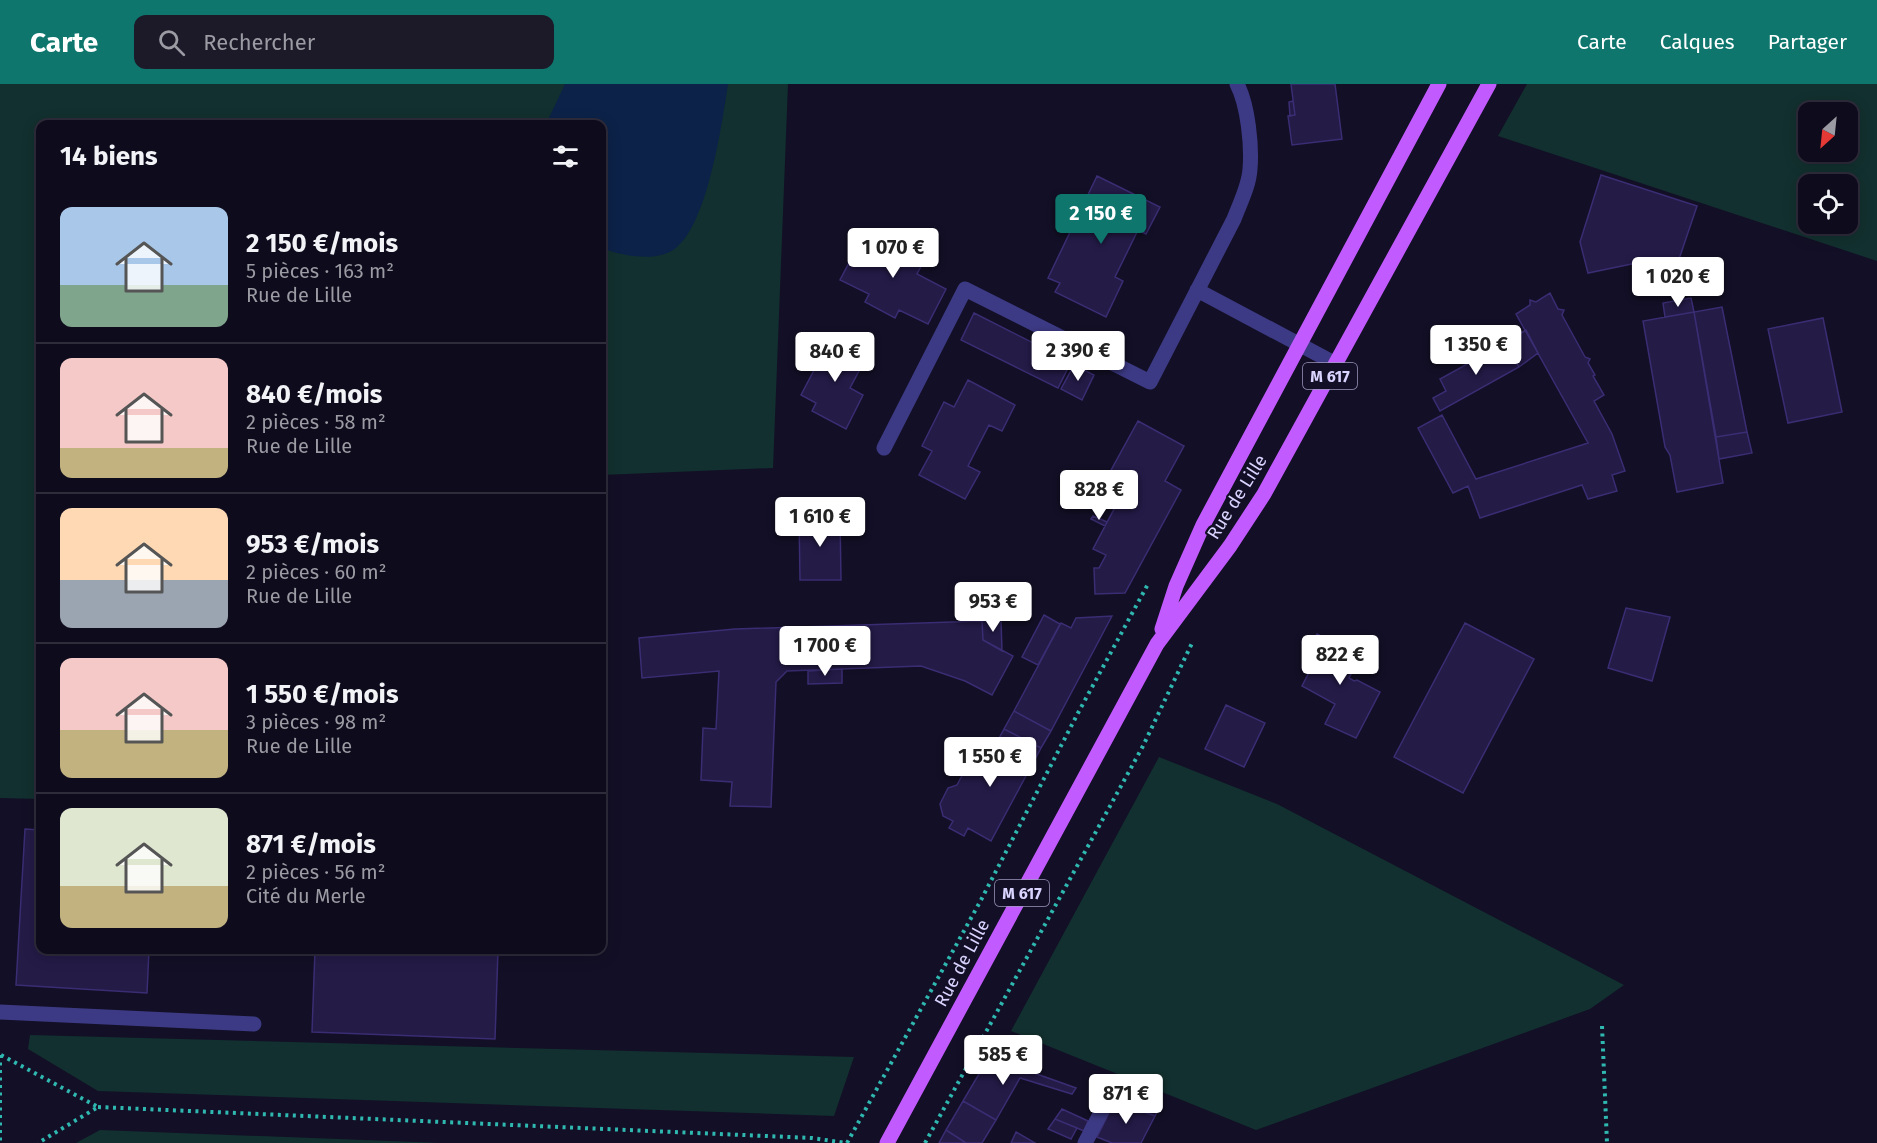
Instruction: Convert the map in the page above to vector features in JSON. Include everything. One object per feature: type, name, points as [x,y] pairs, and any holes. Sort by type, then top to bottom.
[{"type":"main road","name":"Rue de Lille","points":[[1157,644],[1176,586],[1203,525],[1439,84]]},
{"type":"main road","name":"Rue de Lille","points":[[887,1143],[1157,644],[1245,526],[1295,440],[1489,84]]},
{"type":"street","points":[[884,448],[965,289],[1150,382],[1234,219],[1243,195],[1250,170],[1247,123],[1238,84]]},
{"type":"street","points":[[1197,290],[1336,364]]},
{"type":"street","points":[[0,1012],[254,1024]]},
{"type":"street","points":[[1085,1143],[1117,1082]]},
{"type":"path","points":[[0,1143],[1,1055],[98,1107],[801,1137],[847,1143],[981,900],[1078,713],[1150,581]]},
{"type":"path","points":[[925,1143],[1143,746],[1194,639]]},
{"type":"path","points":[[1602,1026],[1606,1143]]},
{"type":"path","points":[[38,1143],[98,1107]]},
{"type":"green space","points":[[0,84],[788,84],[773,468],[606,475],[606,120],[36,120],[36,799],[0,798]]},
{"type":"green space","points":[[1527,84],[1877,84],[1877,261],[1498,136]]},
{"type":"green space","points":[[1159,757],[1277,804],[1624,985],[1590,1009],[1256,1130],[1011,1031]]},
{"type":"green space","points":[[30,1035],[854,1057],[834,1116],[98,1091],[28,1049]]},
{"type":"green space","points":[[100,1130],[442,1143],[76,1143]]},
{"type":"water","points":[[565,84],[728,84],[712,171],[697,217],[687,235],[676,248],[668,253],[650,257],[639,257],[606,249],[606,120],[548,120]]},
{"type":"building","points":[[1291,84],[1335,84],[1342,139],[1292,145],[1288,116],[1295,115]]},
{"type":"building","points":[[1293,101],[1295,115],[1290,116],[1289,102]]},
{"type":"building","points":[[1601,175],[1697,206],[1675,271],[1646,261],[1588,273],[1580,242]]},
{"type":"building","points":[[1097,176],[1160,207],[1146,234],[1138,230],[1115,277],[1123,281],[1106,317],[1055,292],[1060,283],[1048,278]]},
{"type":"building","points":[[864,234],[893,249],[897,240],[927,255],[917,274],[946,289],[928,324],[899,310],[895,318],[865,302],[869,294],[840,280]]},
{"type":"building","points":[[1550,293],[1558,309],[1564,310],[1562,315],[1585,357],[1590,359],[1588,363],[1595,375],[1593,376],[1604,395],[1594,401],[1612,434],[1625,471],[1612,475],[1617,491],[1588,499],[1582,485],[1480,518],[1468,486],[1453,493],[1418,428],[1442,415],[1476,479],[1588,443],[1516,314],[1530,305],[1530,300],[1536,302]]},
{"type":"building","points":[[1691,298],[1694,312],[1665,317],[1663,303]]},
{"type":"building","points":[[1722,307],[1747,432],[1716,437],[1694,312]]},
{"type":"building","points":[[1694,312],[1723,483],[1677,492],[1670,455],[1665,447],[1643,321]]},
{"type":"building","points":[[974,313],[1071,362],[1058,388],[961,340]]},
{"type":"building","points":[[1823,318],[1842,412],[1788,423],[1768,329]]},
{"type":"building","points":[[1526,330],[1538,353],[1519,367],[1505,343]]},
{"type":"building","points":[[833,334],[863,350],[854,368],[859,371],[850,388],[863,395],[846,429],[812,411],[816,403],[801,395]]},
{"type":"building","points":[[1505,343],[1519,367],[1440,411],[1433,398],[1446,391],[1440,379]]},
{"type":"building","points":[[1074,365],[1094,375],[1082,400],[1061,389]]},
{"type":"building","points":[[968,380],[1015,405],[1002,431],[989,425],[968,466],[980,472],[965,499],[919,475],[932,451],[922,446],[944,402],[954,407]]},
{"type":"building","points":[[1138,421],[1184,446],[1165,481],[1181,490],[1125,593],[1095,594],[1094,568],[1099,568],[1106,555],[1093,549],[1123,492],[1104,483]]},
{"type":"building","points":[[1747,432],[1752,453],[1719,459],[1716,437]]},
{"type":"building","points":[[840,515],[841,580],[800,580],[799,516]]},
{"type":"building","points":[[1093,516],[1107,522],[1105,526],[1091,519]]},
{"type":"building","points":[[1626,608],[1670,617],[1652,681],[1608,668]]},
{"type":"building","points":[[1044,615],[1060,624],[1038,665],[1022,657]]},
{"type":"building","points":[[1112,616],[1051,731],[1014,711],[1061,623],[1071,628],[1076,618]]},
{"type":"building","points":[[1001,620],[1002,651],[983,640],[982,621]]},
{"type":"building","points":[[982,621],[983,640],[1013,656],[992,695],[965,681],[921,666],[787,671],[776,682],[771,807],[730,806],[732,782],[701,780],[703,728],[716,729],[719,671],[642,678],[639,638],[735,629]]},
{"type":"building","points":[[1465,623],[1534,659],[1463,793],[1394,757]]},
{"type":"building","points":[[1317,634],[1360,657],[1349,678],[1380,692],[1356,738],[1325,724],[1335,704],[1302,686],[1317,657],[1307,652]]},
{"type":"building","points":[[842,669],[842,683],[808,684],[808,671]]},
{"type":"building","points":[[1226,705],[1265,723],[1244,767],[1205,749]]},
{"type":"building","points":[[1014,711],[1051,731],[1041,748],[1004,729]]},
{"type":"building","points":[[1004,729],[1041,748],[991,841],[968,828],[964,836],[949,828],[953,821],[943,816],[940,804],[948,788],[957,785],[965,770],[968,772],[975,766],[982,770]]},
{"type":"building","points":[[25,829],[36,830],[36,954],[149,954],[147,993],[16,985]]},
{"type":"building","points":[[315,954],[498,954],[495,1039],[312,1032]]},
{"type":"building","points":[[989,1057],[1076,1088],[1072,1094],[1020,1078],[996,1120],[963,1101]]},
{"type":"building","points":[[1122,1087],[1160,1098],[1160,1106],[1155,1116],[1115,1101]]},
{"type":"building","points":[[963,1101],[996,1120],[982,1143],[966,1143],[946,1130]]},
{"type":"building","points":[[1115,1101],[1155,1116],[1141,1143],[1112,1143],[1097,1137]]},
{"type":"building","points":[[1062,1109],[1088,1121],[1084,1131],[1055,1119]]},
{"type":"building","points":[[1055,1119],[1077,1128],[1071,1139],[1048,1129]]},
{"type":"building","points":[[946,1130],[966,1143],[939,1143]]},
{"type":"building","points":[[1016,1132],[1035,1143],[1011,1143]]}]
